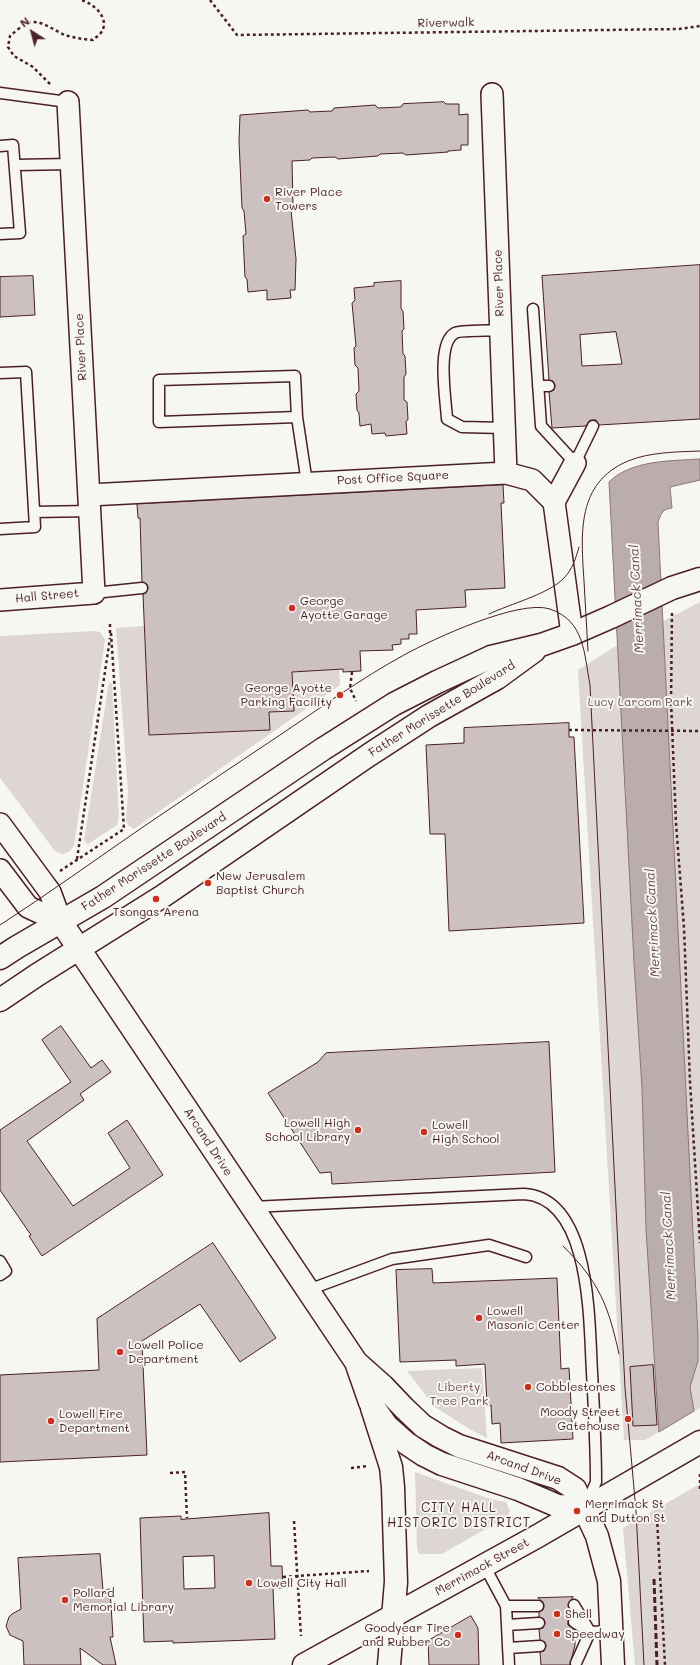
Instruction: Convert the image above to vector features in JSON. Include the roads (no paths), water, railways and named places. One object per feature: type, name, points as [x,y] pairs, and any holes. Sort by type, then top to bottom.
[{"type":"main road","points":[[541,646],[611,617],[672,588],[700,579]]},
{"type":"main road","name":"Father Morissette Boulevard","points":[[0,958],[103,898],[323,749],[394,704],[491,657],[541,646]]},
{"type":"main road","name":"Father Morissette Boulevard","points":[[0,1000],[163,896],[369,755],[429,716],[498,678],[541,646]]},
{"type":"main road","name":"Arcand Drive","points":[[61,922],[356,1362],[391,1467],[396,1582],[389,1665]]},
{"type":"main road","name":"Arcand Drive","points":[[356,1362],[383,1386],[423,1426],[441,1438],[459,1446],[558,1478],[575,1489],[584,1508],[558,1506],[518,1489],[442,1464],[424,1455],[406,1443],[387,1426],[370,1402]]},
{"type":"main road","name":"Merrimack Street","points":[[304,1665],[700,1442]]},
{"type":"main road","points":[[584,1508],[597,1536],[609,1581],[613,1665]]},
{"type":"street","name":"River Place","points":[[492,94],[506,473]]},
{"type":"street","name":"River Place","points":[[68,102],[94,593]]},
{"type":"street","points":[[572,634],[554,502],[575,464]]},
{"type":"street","name":"Post Office Square","points":[[89,503],[306,483],[506,473],[532,480],[554,502]]},
{"type":"street","name":"Hall Street","points":[[0,600],[94,593]]},
{"type":"street","name":"Arcand Drive","points":[[0,824],[50,892],[61,922]]},
{"type":"street","points":[[0,870],[28,907],[61,922]]},
{"type":"lane","points":[[0,93],[68,102]]},
{"type":"lane","points":[[0,146],[13,146],[20,234],[0,234]]},
{"type":"lane","points":[[15,165],[71,164]]},
{"type":"lane","points":[[533,310],[541,426],[575,464],[593,426]]},
{"type":"lane","points":[[501,330],[455,332],[448,339],[443,358],[447,419],[462,426],[504,428]]},
{"type":"lane","points":[[0,373],[26,372],[35,527],[0,529]]},
{"type":"lane","points":[[297,417],[159,422],[159,380],[295,376],[297,417],[306,483]]},
{"type":"lane","points":[[538,386],[549,386]]},
{"type":"lane","points":[[34,512],[89,503]]},
{"type":"lane","points":[[94,593],[142,588]]},
{"type":"lane","points":[[251,1207],[524,1194],[534,1194],[548,1202],[563,1216],[575,1240],[588,1290],[596,1482],[584,1508]]},
{"type":"lane","points":[[308,1290],[392,1258],[489,1245],[526,1257]]},
{"type":"lane","points":[[0,1262],[6,1271],[0,1275]]},
{"type":"lane","points":[[484,1565],[506,1606],[509,1665]]},
{"type":"lane","points":[[574,1605],[590,1632]]},
{"type":"lane","points":[[506,1606],[538,1606]]},
{"type":"lane","points":[[574,1622],[590,1632],[611,1631]]},
{"type":"lane","points":[[507,1625],[539,1623]]},
{"type":"lane","points":[[575,1645],[590,1632]]},
{"type":"lane","points":[[576,1663],[590,1632]]},
{"type":"lane","points":[[508,1648],[540,1646]]},
{"type":"water","name":"Merrimack Canal","points":[[700,459],[700,480],[670,487],[672,508],[666,509],[663,512],[658,522],[698,1336],[698,1361],[690,1387],[694,1411],[659,1432],[646,1229],[642,1088],[609,482],[628,469],[664,461]]},
{"type":"tram line","points":[[588,651],[582,546],[585,512],[590,496],[599,482],[611,471],[628,461],[654,454],[700,451]]},
{"type":"tram line","points":[[489,614],[539,594],[557,584],[564,578],[571,568],[579,547]]},
{"type":"tram line","points":[[0,925],[340,694],[404,655],[476,622],[518,610],[536,607],[550,609],[562,614],[570,622],[581,640],[590,685],[625,1388],[636,1511],[644,1665]]},
{"type":"tram line","points":[[563,1246],[594,1283],[611,1321],[619,1354]]},
{"type":"railway","points":[[654,1579],[657,1665]]},
{"type":"place","name":"River Place Towers","points":[[267,199]]},
{"type":"place","name":"George Ayotte Garage","points":[[292,608]]},
{"type":"place","name":"George Ayotte Parking Facility","points":[[340,695]]},
{"type":"place","name":"New Jerusalem Baptist Church","points":[[208,883]]},
{"type":"place","name":"Tsongas Arena","points":[[156,899]]},
{"type":"place","name":"Lowell High School Library","points":[[358,1130]]},
{"type":"place","name":"Lowell High School","points":[[424,1132]]},
{"type":"place","name":"Lowell Masonic Center","points":[[479,1318]]},
{"type":"place","name":"Lowell Police Department","points":[[120,1352]]},
{"type":"place","name":"Cobblestones","points":[[528,1387]]},
{"type":"place","name":"Moody Street Gatehouse","points":[[628,1419]]},
{"type":"place","name":"Lowell Fire Department","points":[[51,1421]]},
{"type":"place","name":"Merrimack St and Dutton St","points":[[577,1511]]},
{"type":"place","name":"Lowell City Hall","points":[[249,1583]]},
{"type":"place","name":"Pollard Memorial Library","points":[[65,1600]]},
{"type":"place","name":"Shell","points":[[557,1614]]},
{"type":"place","name":"Speedway","points":[[557,1634]]},
{"type":"place","name":"Goodyear Tire and Rubber Co","points":[[458,1635]]},
{"type":"district","name":"CITY HALL HISTORIC DISTRICT","points":[[459,1516]]},
{"type":"park label","name":"Lucy Larcom Park","points":[[640,702]]},
{"type":"park label","name":"Liberty Tree Park","points":[[459,1394]]}]
